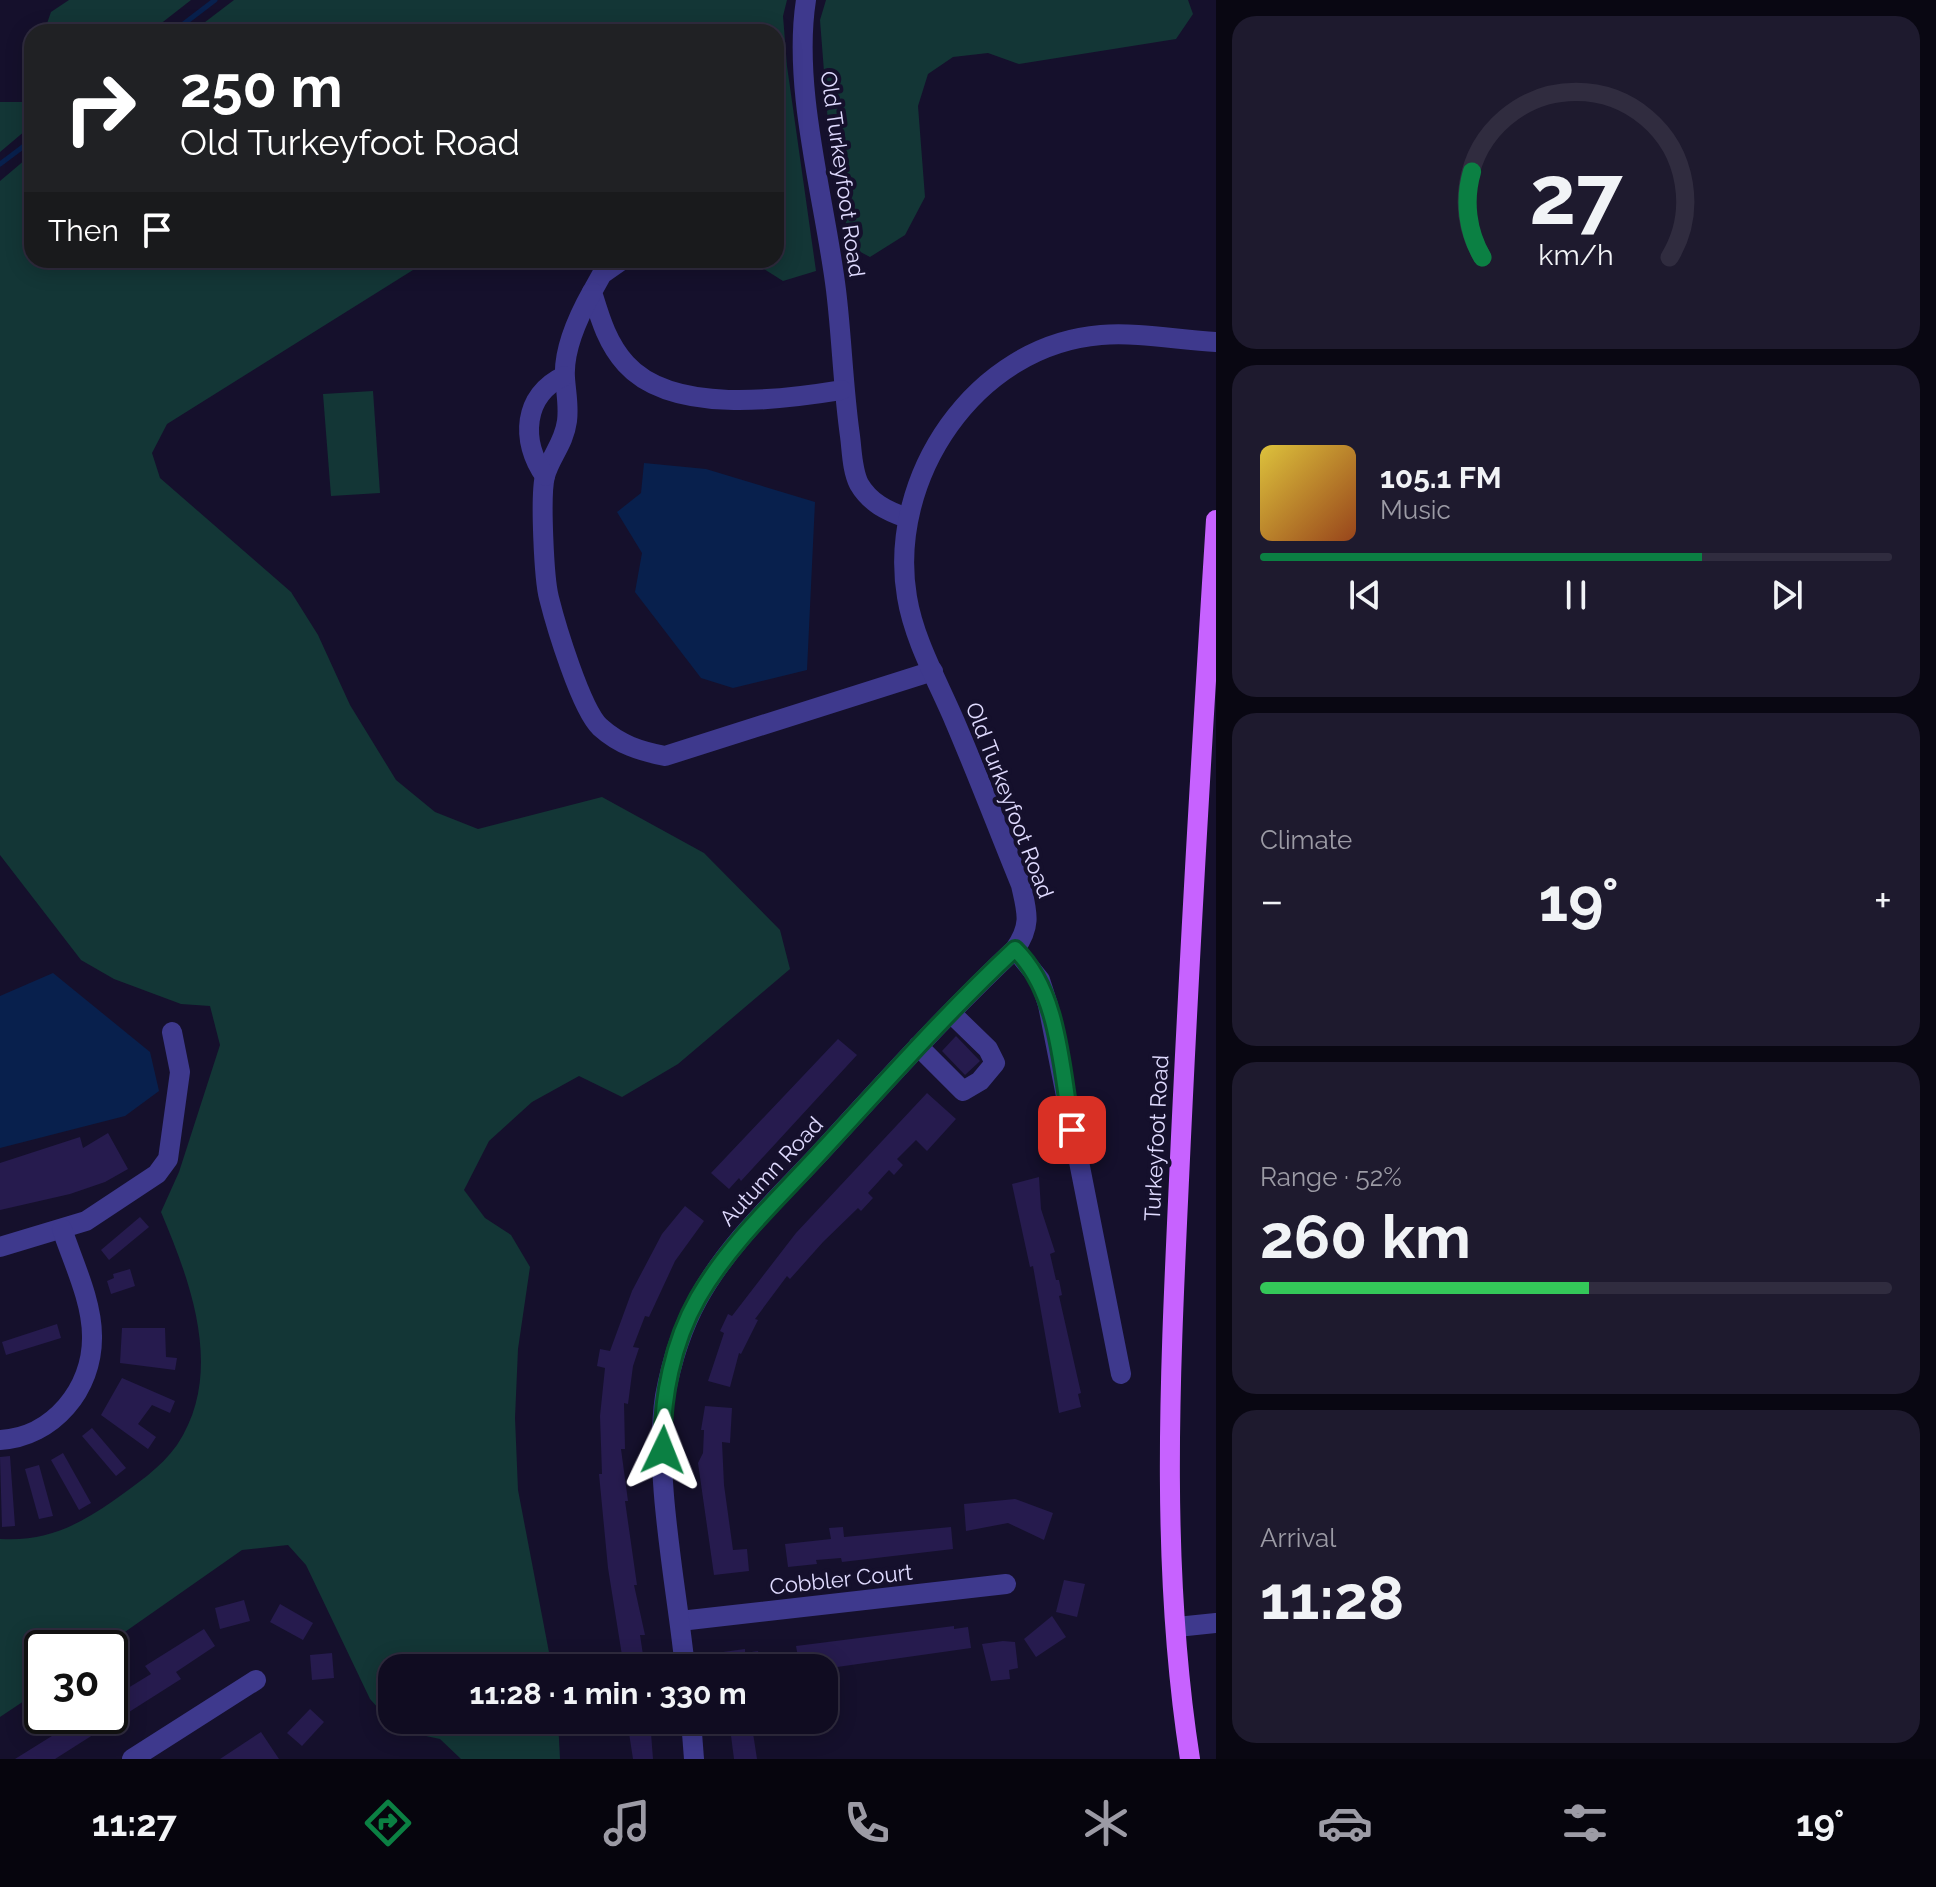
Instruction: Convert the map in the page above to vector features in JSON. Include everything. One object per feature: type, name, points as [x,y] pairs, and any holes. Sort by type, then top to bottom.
[{"type":"main road","name":"Turkeyfoot Road","points":[[1190,1759],[1177,1627],[1167,1453],[1184,1058],[1212,652],[1216,520]]},
{"type":"street","name":"Old Turkeyfoot Road","points":[[806,0],[802,49],[835,280],[842,390],[858,482],[872,500],[886,511],[907,518]]},
{"type":"street","points":[[611,268],[602,274],[578,316],[564,376],[567,422],[561,447],[545,476],[548,595],[581,699],[598,726],[632,749],[665,756],[933,671]]},
{"type":"street","points":[[592,292],[603,330],[625,363],[646,381],[671,390],[727,400],[792,398],[842,390]]},
{"type":"street","name":"Old Turkeyfoot Road","points":[[1015,949],[1026,934],[1029,919],[1021,885],[907,601],[903,563],[907,518],[917,482],[950,421],[1002,370],[1052,346],[1101,335],[1216,342]]},
{"type":"street","points":[[545,476],[532,459],[531,415],[536,398],[546,384],[564,376]]},
{"type":"street","points":[[1015,949],[1040,980],[1048,1005],[1121,1374]]},
{"type":"street","name":"Autumn Road","points":[[684,1654],[662,1429],[665,1395],[678,1347],[697,1299],[733,1247],[918,1046],[1015,949]]},
{"type":"street","points":[[918,1046],[963,1091],[980,1081],[995,1063],[988,1049],[951,1013]]},
{"type":"street","points":[[0,1247],[103,1213],[145,1185],[168,1159],[180,1072],[172,1032]]},
{"type":"street","points":[[0,1440],[27,1437],[67,1408],[79,1390],[88,1363],[93,1335],[62,1229]]},
{"type":"street","name":"Cobbler Court","points":[[680,1621],[1006,1584]]},
{"type":"street","points":[[1177,1627],[1216,1623]]},
{"type":"street","points":[[132,1759],[256,1680]]},
{"type":"street","points":[[692,1734],[694,1759]]},
{"type":"green space","points":[[69,0],[191,0],[160,24],[47,24],[51,12]]},
{"type":"green space","points":[[234,0],[787,0],[784,24],[202,24]]},
{"type":"green space","points":[[826,0],[1188,0],[1193,14],[1176,39],[1019,64],[988,53],[953,57],[928,74],[918,106],[925,197],[905,235],[870,257],[851,247],[830,149],[820,20]]},
{"type":"green space","points":[[784,28],[816,271],[783,281],[762,268],[784,268]]},
{"type":"green space","points":[[0,102],[24,102],[24,132],[0,152]]},
{"type":"green space","points":[[24,161],[24,268],[416,268],[167,424],[152,453],[160,478],[291,592],[318,635],[350,705],[396,780],[435,812],[478,829],[602,797],[704,853],[780,930],[790,969],[678,1064],[622,1097],[579,1076],[532,1102],[489,1141],[464,1190],[485,1218],[511,1235],[530,1267],[518,1349],[515,1418],[518,1490],[549,1654],[378,1654],[378,1708],[370,1699],[306,1565],[288,1545],[242,1550],[128,1630],[24,1630],[24,1701],[0,1717],[0,1539],[46,1535],[100,1510],[163,1461],[177,1445],[191,1417],[199,1388],[201,1358],[198,1328],[183,1268],[161,1212],[179,1172],[220,1045],[210,1006],[181,1004],[114,979],[81,960],[0,855],[0,181]]},
{"type":"green space","points":[[373,391],[380,493],[331,496],[323,394]]},
{"type":"green space","points":[[417,1734],[559,1734],[560,1759],[461,1759],[440,1739]]},
{"type":"water","points":[[644,463],[706,469],[815,502],[807,670],[733,688],[701,678],[635,592],[642,553],[617,512],[641,493]]},
{"type":"water","points":[[53,973],[150,1052],[159,1091],[125,1116],[0,1148],[0,996]]},
{"type":"building","points":[[956,1036],[980,1061],[965,1075],[942,1051]]},
{"type":"building","points":[[838,1039],[857,1055],[741,1181],[739,1178],[729,1189],[711,1173]]},
{"type":"building","points":[[927,1093],[956,1119],[927,1151],[916,1140],[897,1159],[903,1165],[894,1175],[889,1170],[868,1193],[873,1198],[861,1211],[858,1208],[790,1279],[787,1276],[755,1319],[758,1320],[739,1353],[730,1387],[708,1381],[724,1333],[720,1331],[728,1314],[732,1316],[796,1233]]},
{"type":"building","points":[[108,1133],[128,1169],[105,1182],[70,1194],[0,1210],[0,1163],[80,1137],[83,1148]]},
{"type":"building","points":[[1039,1177],[1041,1209],[1055,1252],[1050,1254],[1056,1280],[1059,1280],[1062,1295],[1059,1296],[1081,1393],[1078,1394],[1081,1407],[1059,1413],[1033,1266],[1030,1267],[1012,1184]]},
{"type":"building","points":[[685,1206],[704,1221],[675,1261],[649,1317],[645,1316],[633,1347],[639,1348],[633,1366],[628,1404],[624,1403],[625,1449],[621,1449],[637,1585],[634,1585],[645,1635],[640,1635],[643,1654],[622,1654],[608,1568],[599,1474],[602,1474],[600,1416],[605,1368],[597,1366],[600,1349],[610,1351],[632,1291],[662,1234]]},
{"type":"building","points":[[140,1217],[149,1227],[109,1260],[101,1250]]},
{"type":"building","points":[[130,1269],[135,1286],[111,1294],[107,1281],[114,1278],[113,1274]]},
{"type":"building","points":[[57,1324],[61,1338],[6,1355],[2,1342]]},
{"type":"building","points":[[122,1328],[165,1328],[166,1357],[177,1358],[175,1370],[120,1363]]},
{"type":"building","points":[[122,1378],[175,1401],[170,1413],[152,1405],[138,1424],[156,1437],[148,1449],[101,1415]]},
{"type":"building","points":[[705,1406],[732,1408],[730,1443],[722,1442],[724,1485],[733,1550],[747,1549],[749,1571],[714,1575],[698,1463],[703,1453],[704,1430],[701,1430]]},
{"type":"building","points":[[92,1428],[126,1468],[116,1476],[82,1436]]},
{"type":"building","points":[[63,1453],[91,1503],[79,1510],[51,1460]]},
{"type":"building","points":[[10,1456],[15,1526],[2,1527],[0,1457]]},
{"type":"building","points":[[39,1465],[53,1516],[39,1519],[25,1469]]},
{"type":"building","points":[[1015,1499],[1053,1513],[1044,1540],[1008,1523],[966,1531],[964,1504]]},
{"type":"building","points":[[843,1527],[844,1537],[951,1527],[953,1549],[842,1562],[841,1558],[816,1560],[817,1564],[788,1567],[785,1544],[831,1539],[829,1528]]},
{"type":"building","points":[[1064,1580],[1085,1584],[1077,1617],[1056,1612]]},
{"type":"building","points":[[244,1600],[250,1621],[220,1629],[215,1608]]},
{"type":"building","points":[[280,1604],[313,1623],[303,1640],[270,1622]]},
{"type":"building","points":[[1052,1616],[1066,1637],[1036,1657],[1024,1639]]},
{"type":"building","points":[[954,1626],[954,1629],[968,1627],[971,1648],[838,1667],[838,1654],[797,1654],[796,1646]]},
{"type":"building","points":[[204,1629],[215,1646],[176,1672],[181,1679],[128,1713],[128,1688],[151,1674],[145,1666]]},
{"type":"building","points":[[1015,1642],[1018,1668],[1009,1670],[1010,1679],[991,1681],[982,1644]]},
{"type":"building","points":[[745,1649],[745,1653],[758,1651],[759,1654],[723,1654]]},
{"type":"building","points":[[332,1653],[334,1678],[312,1680],[310,1655]]},
{"type":"building","points":[[310,1709],[324,1722],[302,1746],[287,1733]]},
{"type":"building","points":[[261,1732],[279,1759],[220,1759]]},
{"type":"building","points":[[55,1734],[94,1734],[55,1759],[15,1759]]},
{"type":"building","points":[[629,1734],[651,1734],[653,1759],[633,1759]]},
{"type":"building","points":[[731,1734],[753,1734],[757,1759],[734,1759]]},
{"type":"waterway","points":[[184,24],[215,0]]},
{"type":"waterway","points":[[0,164],[24,146]]},
{"type":"route","points":[[663,1450],[665,1395],[678,1347],[697,1299],[733,1247],[930,1033],[1015,949],[1040,980],[1048,1005],[1072,1130]]}]
